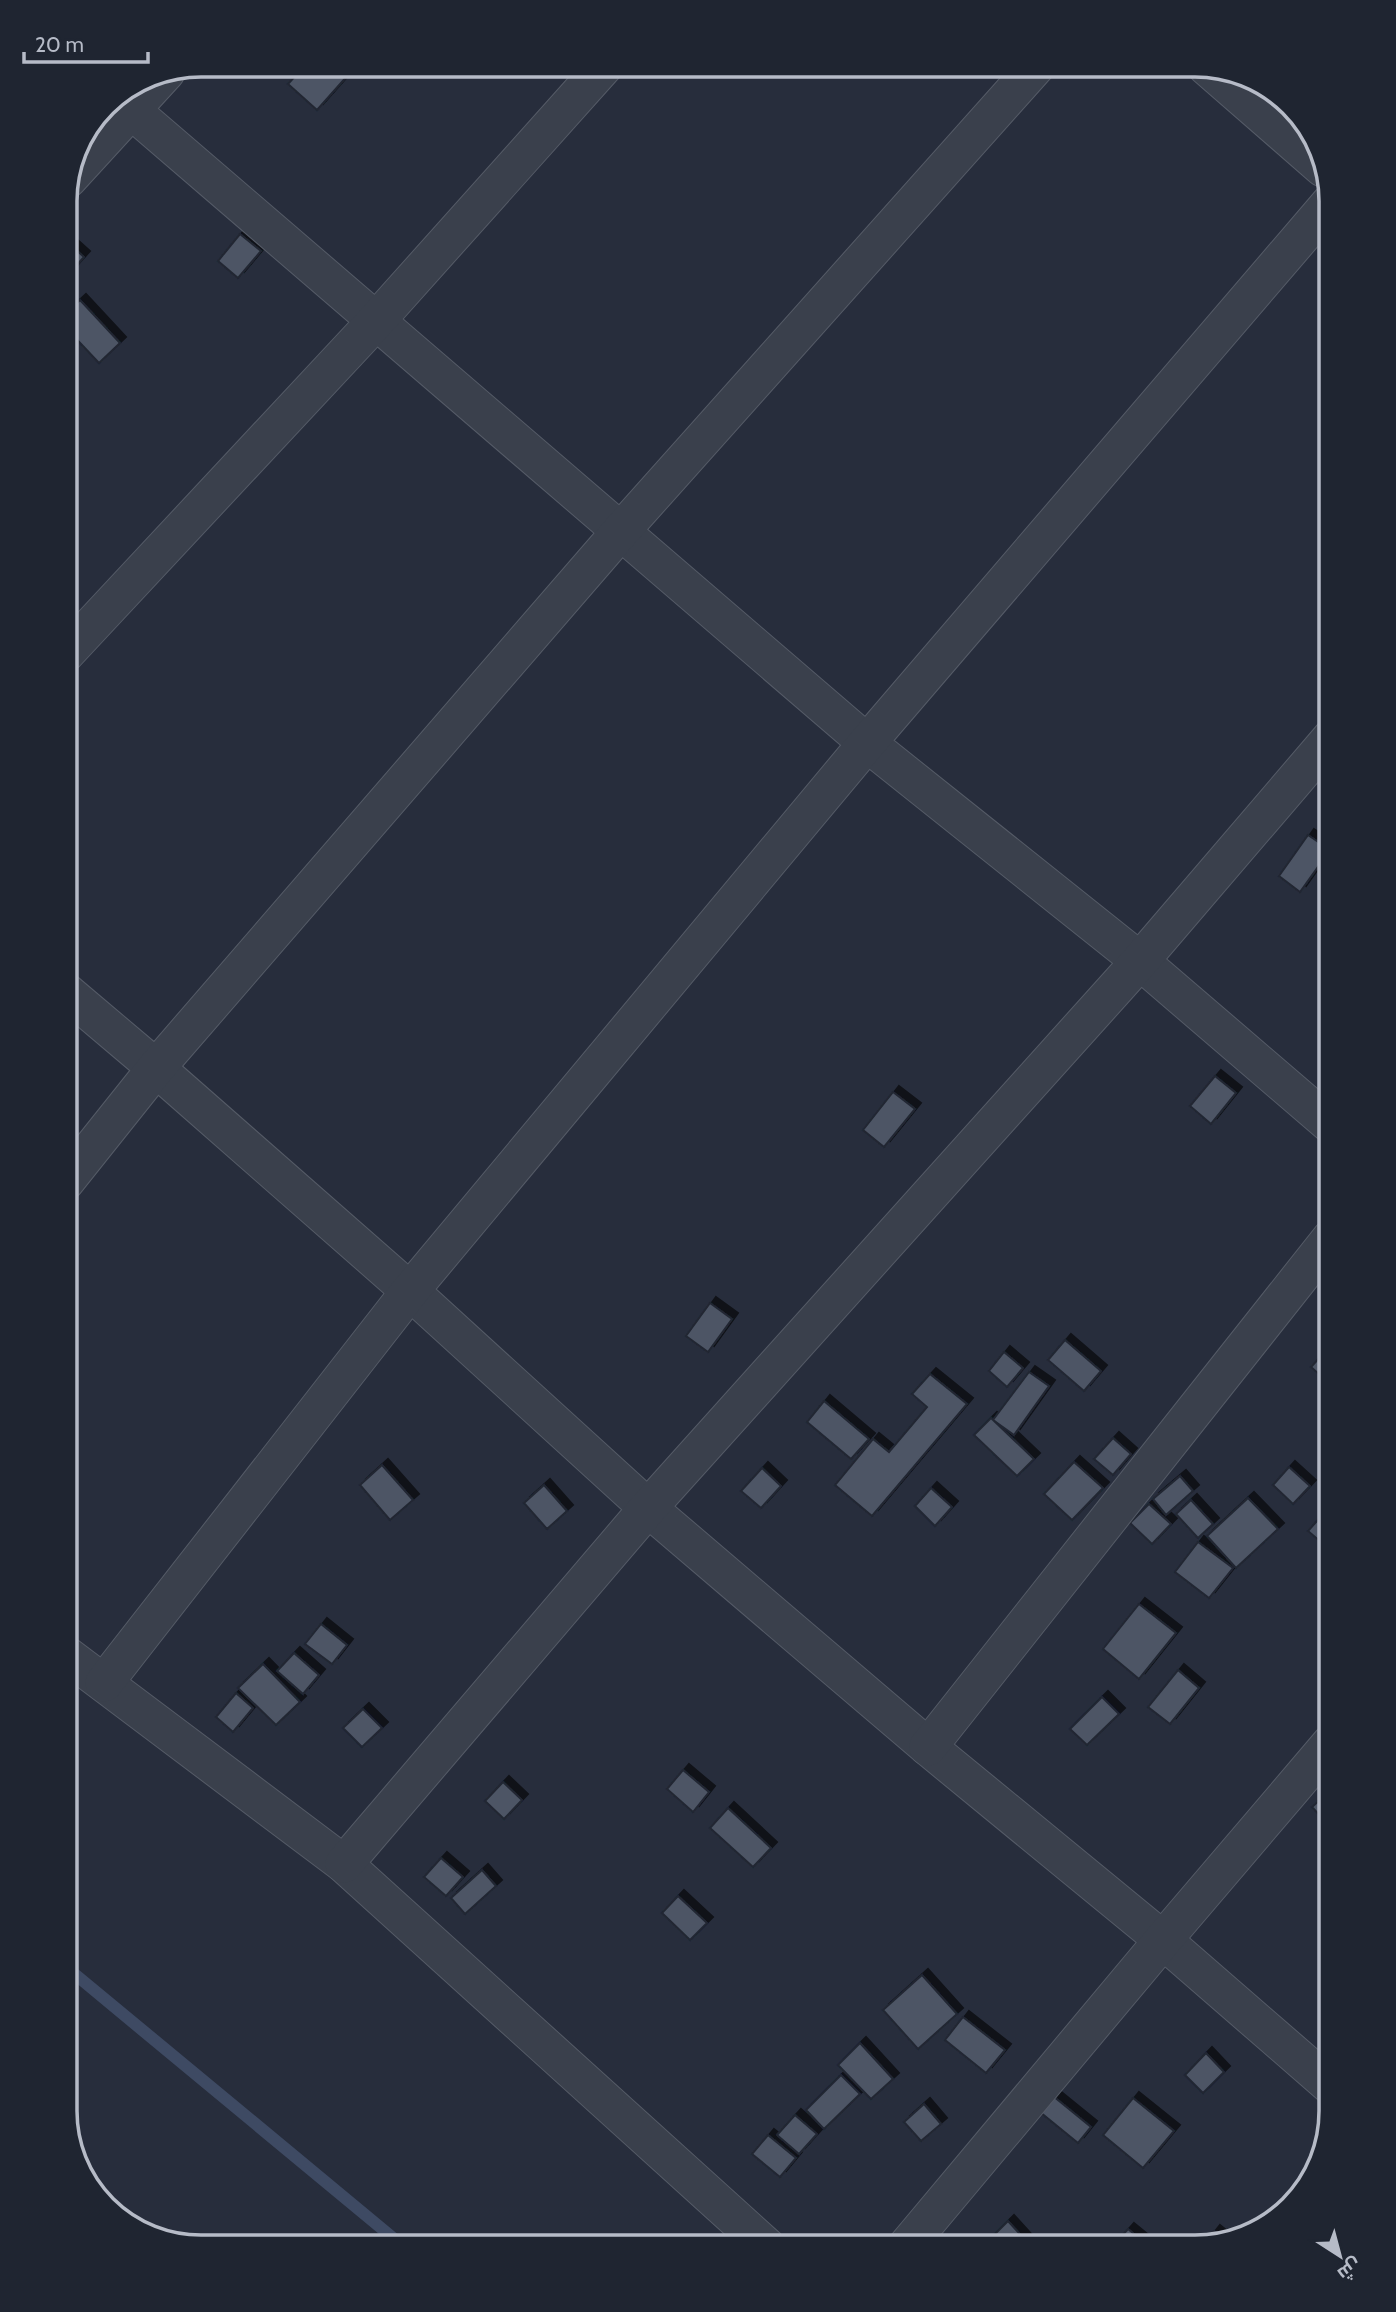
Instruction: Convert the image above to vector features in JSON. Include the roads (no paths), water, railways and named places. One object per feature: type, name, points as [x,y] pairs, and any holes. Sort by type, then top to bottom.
[{"type":"street","points":[[77,641],[375,322],[594,77]]},
{"type":"street","points":[[77,1167],[156,1068],[621,533],[1026,77]]},
{"type":"street","points":[[1222,80],[1309,155]]},
{"type":"street","points":[[124,104],[867,743],[1140,961],[1319,1115]]},
{"type":"street","points":[[86,154],[123,105]]},
{"type":"street","points":[[104,1683],[410,1291],[867,743],[1319,216]]},
{"type":"street","points":[[344,1864],[648,1508],[1140,961],[1319,752]]},
{"type":"street","points":[[77,1001],[410,1291],[648,1508],[928,1747],[1163,1940],[1319,2076]]},
{"type":"street","points":[[928,1747],[1319,1253]]},
{"type":"street","points":[[77,1663],[344,1864],[754,2235]]},
{"type":"street","points":[[916,2235],[1319,1757]]},
{"type":"waterway","points":[[77,1976],[390,2235]]}]
